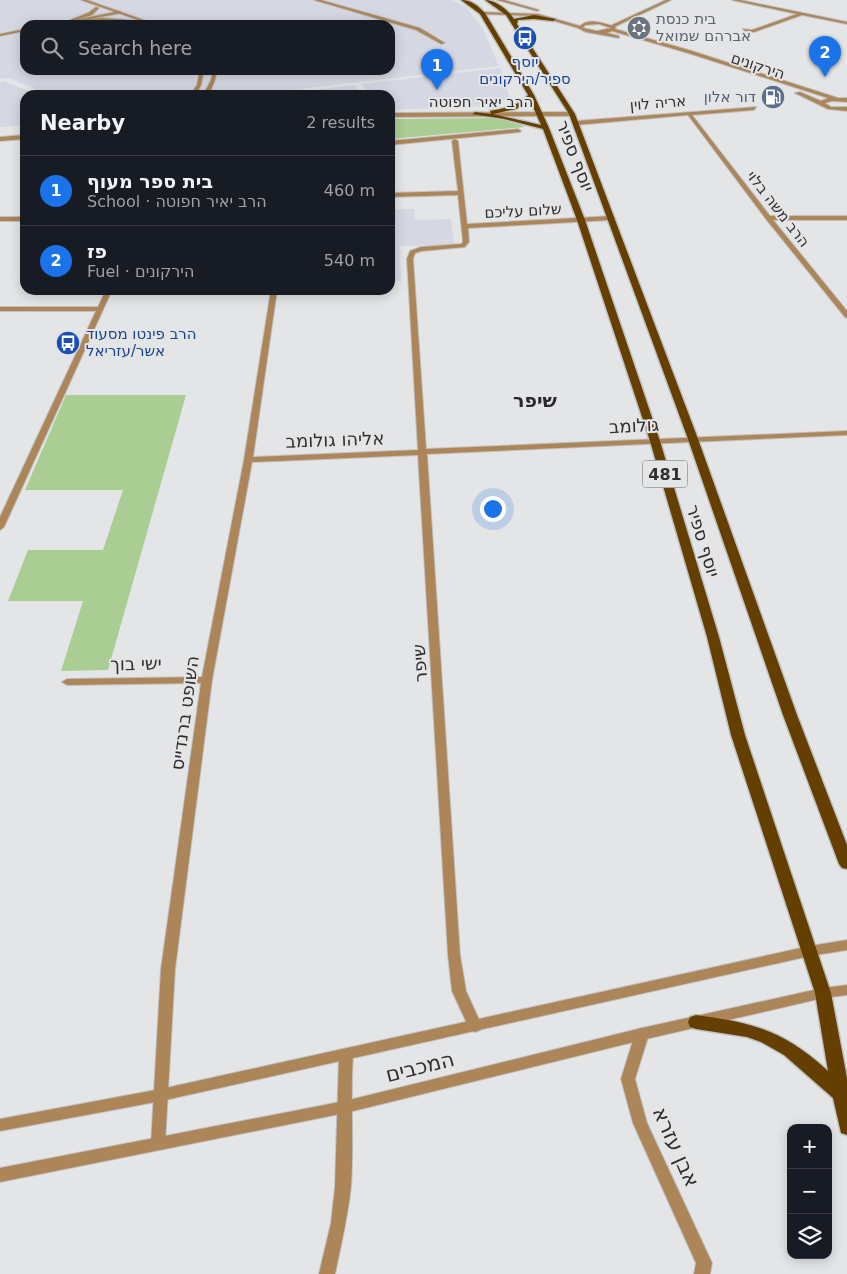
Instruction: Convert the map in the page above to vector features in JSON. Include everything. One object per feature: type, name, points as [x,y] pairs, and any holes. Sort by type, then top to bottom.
[{"type":"main road","name":"481","points":[[464,0],[475,6],[482,13]]},
{"type":"main road","name":"יוסף ספיר","points":[[488,0],[503,8],[515,24],[574,118],[694,439],[790,716],[847,864]]},
{"type":"main road","name":"יוסף ספיר","points":[[482,13],[531,95],[546,128],[581,220],[655,441],[713,637],[738,735],[810,951]]},
{"type":"main road","points":[[515,24],[516,19],[553,19]]},
{"type":"main road","points":[[475,114],[513,108],[522,104],[531,95]]},
{"type":"main road","points":[[475,114],[504,117],[546,128]]},
{"type":"main road","name":"481","points":[[810,951],[823,993],[847,1127]]},
{"type":"main road","points":[[696,1022],[753,1032],[782,1045],[804,1058],[842,1095]]},
{"type":"street","points":[[82,0],[128,20]]},
{"type":"street","points":[[82,0],[142,20]]},
{"type":"street","points":[[316,0],[386,20]]},
{"type":"street","points":[[599,32],[612,28],[626,19],[668,0]]},
{"type":"street","points":[[734,0],[847,23]]},
{"type":"street","points":[[72,20],[90,14],[97,8]]},
{"type":"street","points":[[482,13],[503,8],[537,10],[589,24]]},
{"type":"street","points":[[482,13],[503,8],[537,10]]},
{"type":"street","points":[[503,8],[580,27],[626,19]]},
{"type":"street","points":[[82,20],[120,12]]},
{"type":"street","points":[[72,20],[111,14]]},
{"type":"street","points":[[745,30],[752,31],[801,14]]},
{"type":"street","points":[[82,20],[116,20]]},
{"type":"street","points":[[395,22],[418,29],[443,43]]},
{"type":"street","name":"הירקונים","points":[[599,23],[837,99]]},
{"type":"street","name":"הירקונים","points":[[580,27],[586,31],[599,32],[734,71],[800,93],[826,106],[836,108]]},
{"type":"street","points":[[0,35],[20,31]]},
{"type":"street","points":[[196,90],[201,75]]},
{"type":"street","points":[[208,90],[214,75]]},
{"type":"street","points":[[813,92],[844,94]]},
{"type":"street","points":[[837,99],[844,94]]},
{"type":"street","points":[[821,103],[826,100],[847,100]]},
{"type":"street","name":"אריה לוין","points":[[574,118],[593,121],[754,108]]},
{"type":"street","points":[[836,108],[847,109]]},
{"type":"street","points":[[836,108],[847,116]]},
{"type":"street","name":"הרב יאיר חפוטה","points":[[395,114],[540,114],[574,118]]},
{"type":"street","name":"הרב משה בלוי","points":[[690,116],[768,218],[847,316]]},
{"type":"street","name":"אריה לוין","points":[[574,118],[593,121]]},
{"type":"street","points":[[395,142],[518,131]]},
{"type":"street","points":[[0,135],[20,136]]},
{"type":"street","points":[[0,139],[20,137]]},
{"type":"street","points":[[455,141],[465,226]]},
{"type":"street","points":[[395,196],[460,194]]},
{"type":"street","name":"שלום עליכם","points":[[465,226],[612,218]]},
{"type":"street","points":[[768,218],[847,218]]},
{"type":"street","points":[[0,219],[20,219]]},
{"type":"street","name":"שיפר","points":[[465,226],[466,242],[463,246],[420,249],[412,252],[413,294],[454,955],[459,991],[475,1026]]},
{"type":"street","points":[[0,527],[107,295]]},
{"type":"street","name":"השופט ברנדייס","points":[[158,1144],[168,969],[207,680],[248,460],[273,295]]},
{"type":"street","points":[[0,309],[100,309]]},
{"type":"street","name":"גולומב","points":[[423,453],[847,433]]},
{"type":"street","name":"אליהו גולומב","points":[[248,460],[423,453]]},
{"type":"street","name":"ישי בוך","points":[[66,682],[207,680]]},
{"type":"street","name":"המכבים","points":[[0,1125],[161,1095],[810,951],[847,945]]},
{"type":"street","name":"המכבים","points":[[0,1174],[345,1107],[642,1034],[823,993],[847,990]]},
{"type":"street","name":"אבן עזרא","points":[[642,1034],[628,1079],[632,1100],[640,1123],[704,1263],[702,1274]]},
{"type":"street","points":[[327,1274],[341,1205],[346,1055]]},
{"type":"shaded area","points":[[0,0],[452,0],[466,7],[483,29],[499,66],[291,90],[37,90],[9,78],[0,79]]},
{"type":"shaded area","points":[[500,68],[510,98],[489,106],[395,110],[395,90],[367,90],[361,84]]},
{"type":"shaded area","points":[[4,81],[25,90],[20,90],[20,125],[0,127],[0,82]]},
{"type":"shaded area","points":[[354,85],[359,90],[314,90]]},
{"type":"shaded area","points":[[395,209],[414,209],[415,220],[451,219],[454,245],[400,246],[401,281],[395,282]]},
{"type":"green space","points":[[492,118],[515,122],[525,127],[395,139],[395,119]]},
{"type":"green space","points":[[66,395],[186,395],[108,670],[61,671],[83,601],[8,601],[28,550],[103,550],[123,490],[25,490]]},
{"type":"place","name":"בית כנסת אברהם שמואל","points":[[639,28]]},
{"type":"place","name":"יוסף ספיר/הירקונים","points":[[525,38]]},
{"type":"place","name":"פז","points":[[825,77]]},
{"type":"place","name":"בית ספר מעוף","points":[[437,90]]},
{"type":"place","name":"דור אלון","points":[[773,97]]},
{"type":"place","name":"הרב פינטו מסעוד אשר/עזריאל","points":[[68,343]]},
{"type":"district","name":"שיפר","points":[[535,400]]}]
